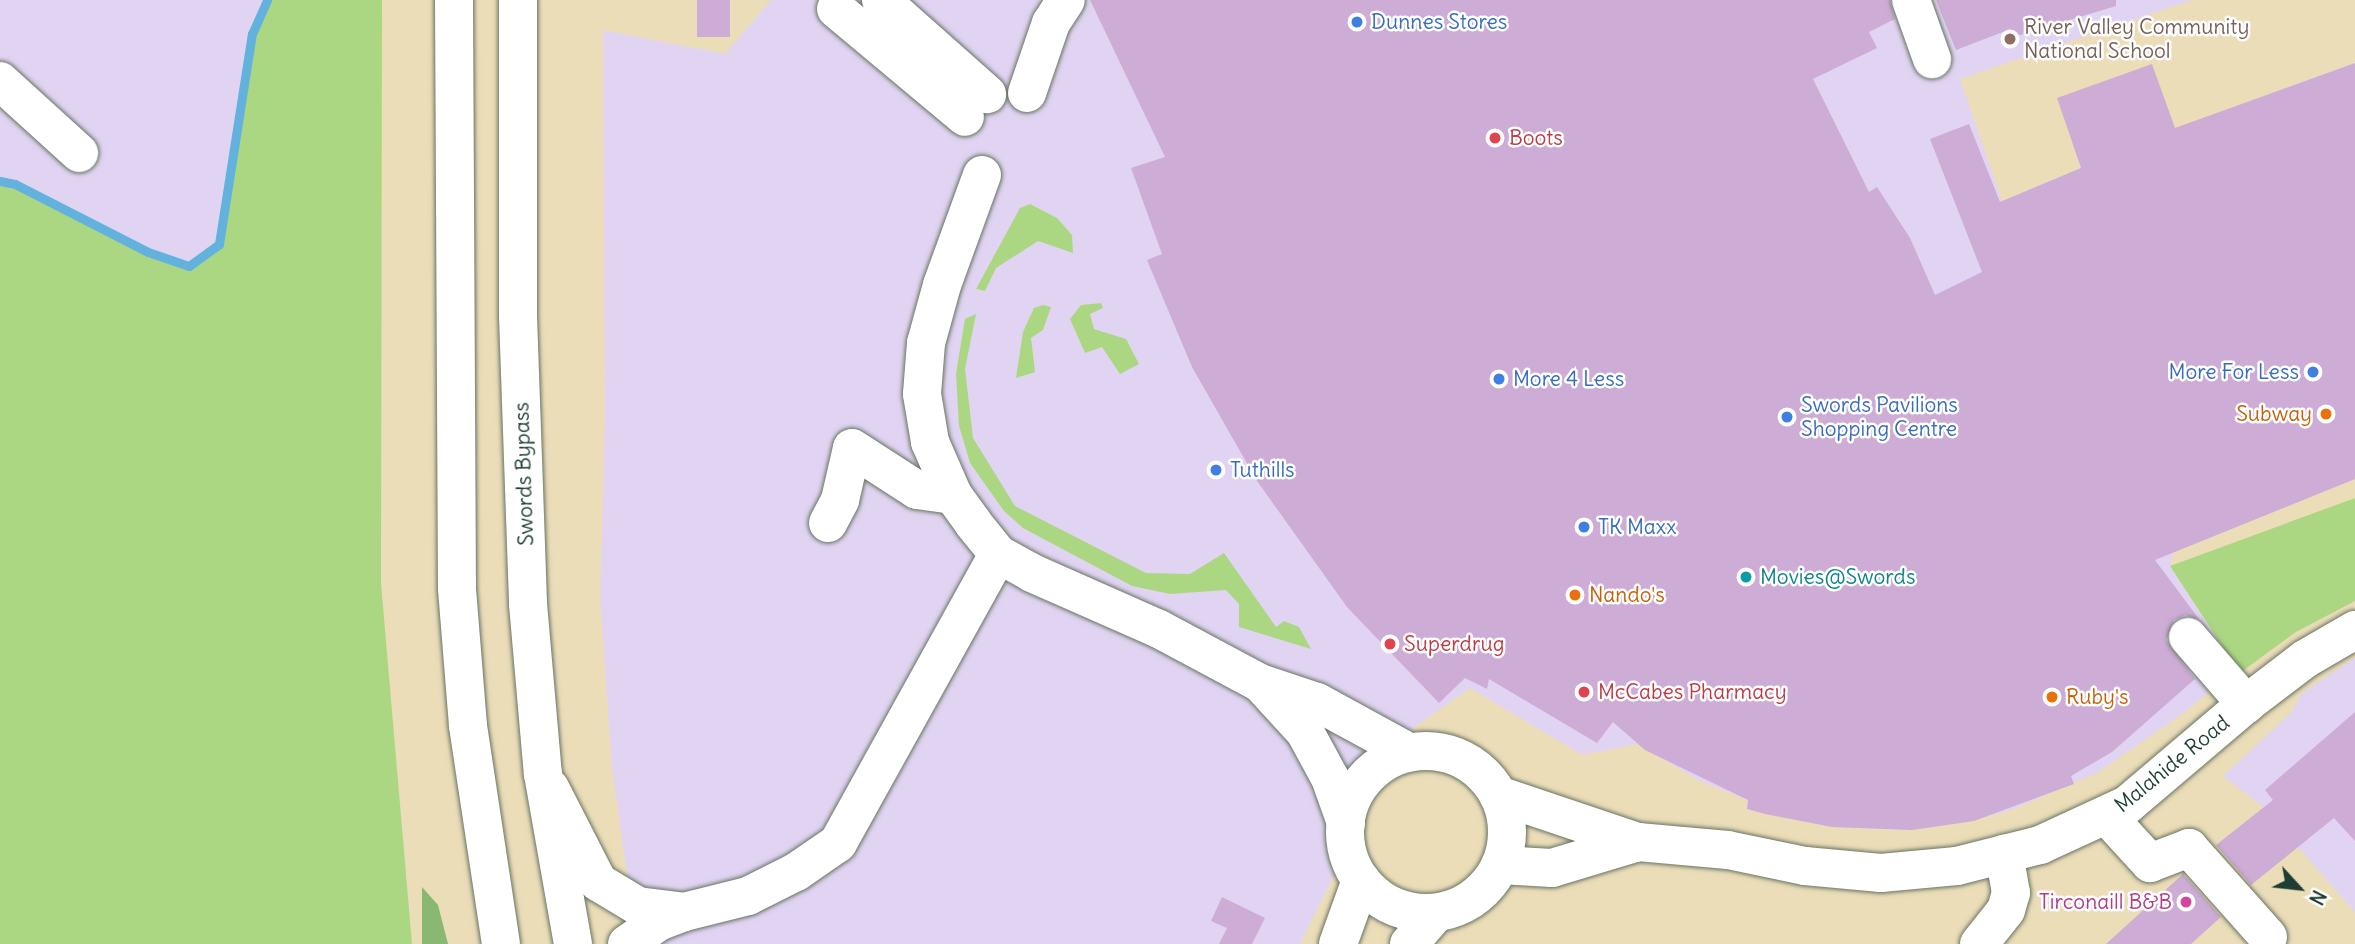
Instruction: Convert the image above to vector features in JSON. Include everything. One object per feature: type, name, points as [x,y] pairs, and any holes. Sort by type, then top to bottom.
[{"type":"main road","points":[[454,0],[457,589],[468,726],[501,944]]},
{"type":"main road","name":"Swords Bypass","points":[[518,0],[519,316],[528,604],[543,774],[573,944]]},
{"type":"main road","points":[[836,9],[976,105],[881,0]]},
{"type":"main road","points":[[1027,93],[1051,23],[1066,0]]},
{"type":"main road","points":[[1911,0],[1931,59]]},
{"type":"main road","points":[[0,81],[79,153]]},
{"type":"main road","points":[[982,176],[926,343],[922,394],[930,442],[953,495],[999,554],[1260,683],[1317,702],[1407,751],[1442,752],[1465,761],[1484,775],[1498,795],[1507,837],[1500,865],[1472,899],[1421,930],[1400,908],[1361,880],[1349,853],[1346,823],[1330,778],[1305,732],[1260,683]]},
{"type":"main road","points":[[828,523],[840,500],[852,448],[917,490],[953,495]]},
{"type":"main road","points":[[628,944],[658,922],[684,912],[748,896],[796,872],[838,843],[999,554]]},
{"type":"main road","name":"Malahide Road","points":[[1498,795],[1638,842],[1728,850],[1805,866],[1881,873],[1956,866],[2065,836],[2107,816],[2147,790],[2246,704],[2305,659],[2355,630]]},
{"type":"main road","points":[[2188,637],[2246,704]]},
{"type":"main road","points":[[1346,823],[1361,783],[1376,768],[1407,751]]},
{"type":"main road","points":[[543,774],[598,882],[638,906],[684,912]]},
{"type":"main road","points":[[2107,816],[2150,863],[2189,848],[2268,937]]},
{"type":"main road","name":"Malahide Road","points":[[1500,865],[1552,868],[1638,842]]},
{"type":"main road","points":[[1979,944],[2006,910],[2011,893],[2004,854]]},
{"type":"main road","points":[[1338,944],[1361,880]]},
{"type":"shaded area","points":[[0,0],[267,0],[252,34],[219,244],[189,266],[160,259],[0,180]]},
{"type":"shaded area","name":"Swords Pavilions Shopping Centre","points":[[771,0],[2192,0],[1960,79],[2002,201],[2187,124],[2355,63],[2355,479],[2174,552],[2170,566],[2237,668],[2185,712],[2097,773],[2011,810],[1974,820],[1912,830],[1832,827],[1765,814],[1747,809],[1748,800],[1698,780],[1638,744],[1582,755],[1470,688],[1416,726],[1387,768],[1300,944],[637,944],[612,768],[600,596],[605,421],[603,30],[725,54]]},
{"type":"shaded area","points":[[2355,658],[2355,912],[2262,806],[2223,776],[2291,713],[2302,693]]},
{"type":"green space","points":[[267,0],[382,0],[381,583],[412,944],[0,944],[0,180],[160,259],[189,266],[219,244],[252,34]]},
{"type":"green space","points":[[1030,204],[1057,218],[1072,235],[1073,253],[1038,241],[996,268],[985,291],[976,289],[1020,208]]},
{"type":"green space","points":[[1101,303],[1103,308],[1090,314],[1094,329],[1126,339],[1139,364],[1120,374],[1102,347],[1085,353],[1070,319],[1081,305]]},
{"type":"green space","points":[[1043,305],[1051,307],[1043,330],[1031,338],[1035,372],[1016,378],[1023,332],[1034,308]]},
{"type":"green space","points":[[976,314],[965,369],[973,438],[1015,506],[1146,573],[1190,574],[1224,553],[1276,627],[1284,621],[1299,627],[1311,649],[1239,627],[1239,604],[1226,590],[1170,594],[1132,586],[1023,528],[1004,511],[970,463],[959,426],[956,374],[965,319]]},
{"type":"green space","points":[[2355,498],[2355,601],[2296,632],[2240,673],[2170,566]]},
{"type":"green space","points":[[422,887],[438,905],[448,944],[422,944]]},
{"type":"building","points":[[697,0],[730,0],[730,37],[697,37]]},
{"type":"building","name":"Swords Pavilions Shopping Centre","points":[[1090,0],[1890,0],[1895,19],[1869,32],[1877,48],[1813,79],[1869,192],[1877,187],[1910,238],[1935,295],[1982,272],[1930,139],[1969,124],[2000,202],[2081,168],[2057,98],[2152,64],[2175,128],[2355,63],[2355,479],[2155,560],[2199,619],[2185,615],[2174,620],[2166,640],[2195,679],[2112,752],[2071,776],[2074,784],[1974,821],[1912,830],[1832,827],[1765,814],[1747,809],[1748,800],[1645,750],[1613,722],[1597,743],[1489,679],[1487,689],[1465,678],[1439,703],[1347,607],[1257,481],[1192,367],[1147,260],[1162,254],[1131,168],[1165,157]]},
{"type":"building","points":[[1936,0],[2116,0],[2116,6],[2010,38],[2008,30],[1956,50]]},
{"type":"building","points":[[2355,712],[2355,841],[2334,818],[2251,885],[2216,845],[2273,800],[2265,790]]},
{"type":"building","points":[[2183,874],[2221,917],[2191,944],[2106,944]]},
{"type":"building","points":[[1222,897],[1265,918],[1252,944],[1219,944],[1227,928],[1211,921]]},
{"type":"waterway","points":[[0,181],[15,184],[148,252],[189,266],[219,244],[252,34],[267,0]]},
{"type":"place","name":"Dunnes Stores","points":[[1357,22]]},
{"type":"place","name":"River Valley Community National School","points":[[2010,39]]},
{"type":"place","name":"Boots","points":[[1495,138]]},
{"type":"place","name":"More For Less","points":[[2313,372]]},
{"type":"place","name":"More 4 Less","points":[[1499,379]]},
{"type":"place","name":"Subway","points":[[2326,414]]},
{"type":"place","name":"Swords Pavilions Shopping Centre","points":[[1787,417]]},
{"type":"place","name":"Tuthills","points":[[1216,470]]},
{"type":"place","name":"TK Maxx","points":[[1584,527]]},
{"type":"place","name":"Movies@Swords","points":[[1746,577]]},
{"type":"place","name":"Nando's","points":[[1575,595]]},
{"type":"place","name":"Superdrug","points":[[1390,644]]},
{"type":"place","name":"McCabes Pharmacy","points":[[1584,692]]},
{"type":"place","name":"Ruby's","points":[[2052,697]]},
{"type":"place","name":"Tirconaill B&B","points":[[2186,902]]}]
